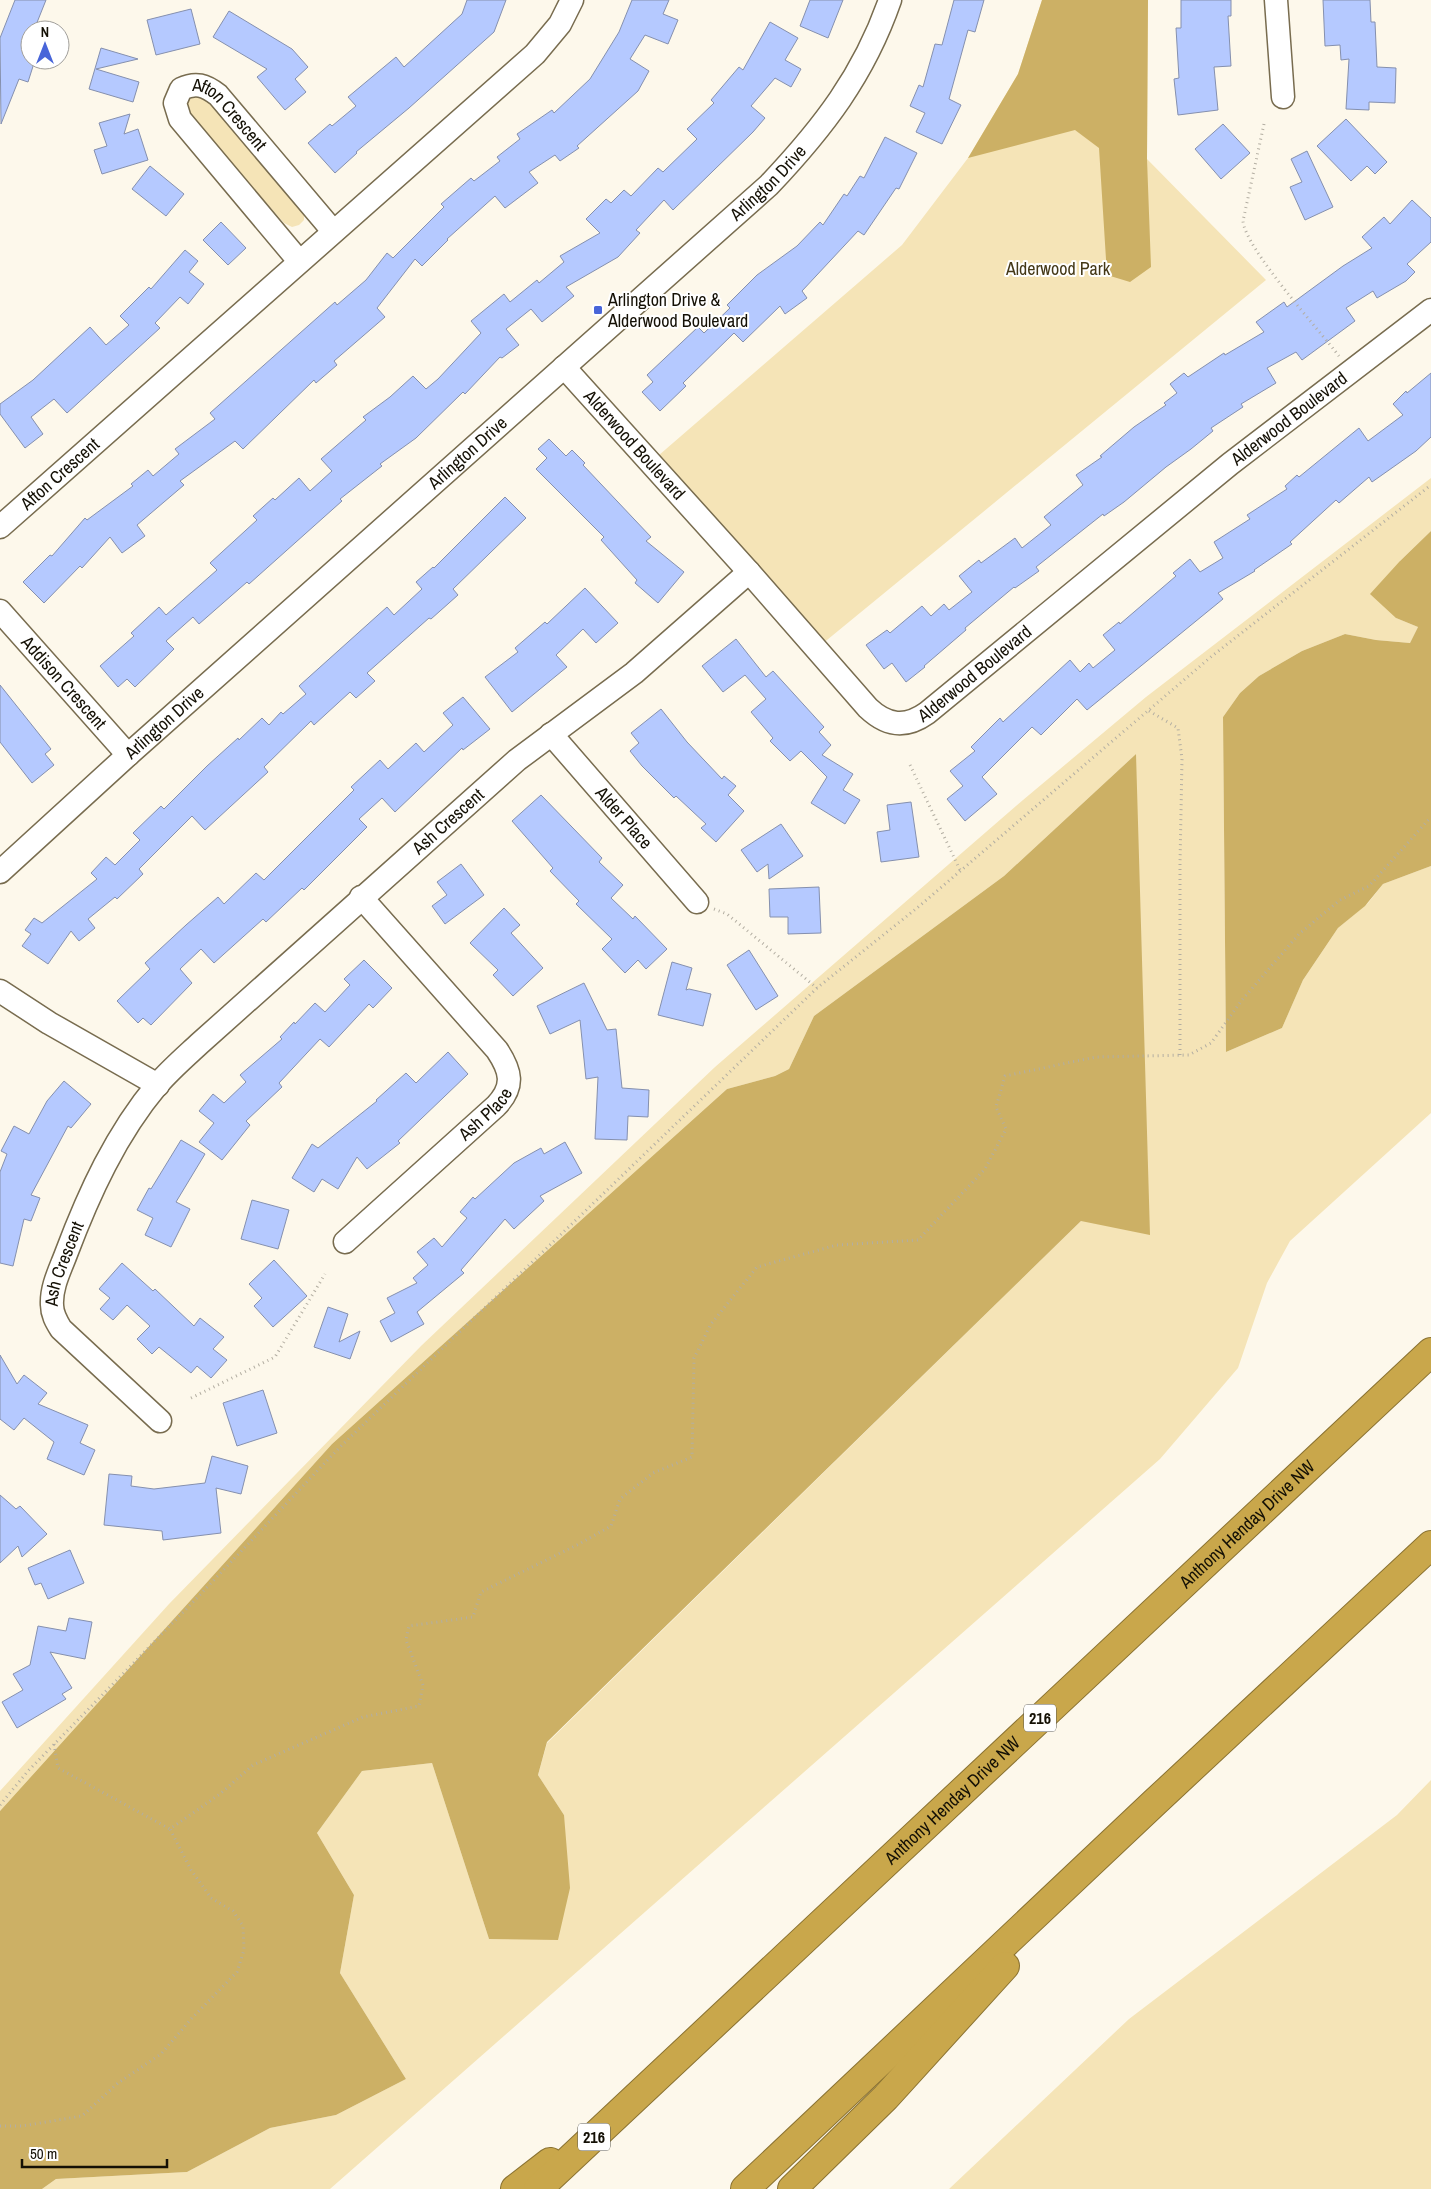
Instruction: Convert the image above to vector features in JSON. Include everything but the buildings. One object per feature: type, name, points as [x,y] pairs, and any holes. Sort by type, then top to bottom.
[{"type":"highway","name":"Anthony Henday Drive NW","points":[[538,2189],[1431,1352]]},
{"type":"highway","points":[[745,2189],[1431,1545]]},
{"type":"highway","points":[[792,2189],[886,2097],[1154,1803]]},
{"type":"highway","points":[[515,2189],[650,2084]]},
{"type":"street","name":"Afton Crescent","points":[[0,528],[299,261],[535,54],[560,24],[572,0]]},
{"type":"street","name":"Arlington Drive","points":[[0,872],[128,755],[769,185],[796,156],[841,101],[873,41],[890,0]]},
{"type":"street","points":[[1276,0],[1283,97]]},
{"type":"street","name":"Afton Crescent","points":[[299,261],[180,119],[175,103],[181,89],[197,84],[218,95],[333,231]]},
{"type":"street","name":"Alderwood Boulevard","points":[[564,367],[873,713],[888,722],[897,724],[914,721],[927,713],[1230,464],[1431,310]]},
{"type":"street","name":"Ash Crescent","points":[[160,1421],[61,1329],[53,1314],[52,1303],[57,1280],[87,1200],[108,1158],[158,1085],[198,1044],[517,760],[634,673],[749,572]]},
{"type":"street","name":"Addison Crescent","points":[[0,610],[128,755]]},
{"type":"street","name":"Alder Place","points":[[551,734],[697,902]]},
{"type":"street","name":"Ash Place","points":[[345,1242],[496,1106],[504,1098],[510,1080],[507,1067],[497,1050],[361,897]]},
{"type":"street","points":[[0,991],[49,1023],[158,1085]]},
{"type":"path","points":[[1264,124],[1243,220],[1244,227],[1259,255],[1343,360]]},
{"type":"path","points":[[0,1805],[28,1771],[188,1607],[339,1448],[817,988],[917,908],[1212,656],[1431,485]]},
{"type":"path","points":[[1149,711],[1178,728],[1182,759],[1180,1055]]},
{"type":"path","points":[[910,765],[960,870]]},
{"type":"path","points":[[170,1829],[220,1794],[253,1765],[363,1717],[419,1706],[423,1685],[406,1640],[409,1626],[473,1617],[481,1592],[579,1544],[611,1526],[620,1499],[653,1473],[692,1457],[694,1358],[710,1324],[757,1266],[837,1245],[918,1240],[985,1169],[990,1161],[1006,1129],[996,1107],[1005,1076],[1096,1057],[1188,1055],[1211,1043],[1242,1000],[1298,934],[1340,900],[1369,886],[1431,817]]},
{"type":"path","points":[[697,902],[727,914],[817,988]]},
{"type":"path","points":[[191,1398],[275,1357],[325,1274]]},
{"type":"path","points":[[0,2126],[22,2126],[82,2116],[118,2083],[162,2054],[192,2018],[236,1972],[244,1950],[243,1926],[233,1911],[211,1898],[196,1877],[170,1829],[58,1768],[54,1744]]},
{"type":"green space","name":"Alderwood Park","points":[[1042,0],[1148,0],[1147,159],[1266,280],[816,649],[651,462],[902,245],[968,158],[1018,74]]},
{"type":"green space","points":[[195,94],[208,101],[299,202],[304,211],[304,220],[299,225],[292,227],[284,223],[185,112],[188,97]]},
{"type":"green space","points":[[1431,478],[1431,531],[1400,561],[1396,618],[1418,627],[1410,643],[1376,640],[1345,634],[1302,651],[1259,676],[1240,693],[1223,717],[1226,1052],[1282,1028],[1303,980],[1338,928],[1368,903],[1383,884],[1431,866],[1431,1113],[1290,1241],[1267,1283],[1238,1368],[1160,1459],[330,2189],[42,2189],[56,2179],[187,2172],[270,2128],[336,2115],[406,2079],[340,1973],[354,1895],[317,1833],[362,1771],[432,1763],[489,1939],[564,1815],[538,1775],[547,1743],[1081,1221],[1136,754],[1004,876],[814,1016],[789,1069],[775,1076],[727,1089],[332,1444],[0,1811],[0,1791],[169,1604],[421,1346],[715,1067],[1023,800],[1146,697]]},
{"type":"green space","points":[[1431,1780],[1431,2189],[949,2189],[1129,2019],[1397,1815]]},
{"type":"shaded area","points":[[1042,0],[1148,0],[1147,159],[1151,267],[1130,282],[1107,275],[1099,148],[1075,130],[968,158],[1018,74]]},
{"type":"shaded area","points":[[1431,531],[1431,866],[1383,884],[1365,906],[1338,928],[1303,980],[1282,1028],[1226,1052],[1223,717],[1240,693],[1259,676],[1302,651],[1345,634],[1376,640],[1410,643],[1418,627],[1396,618],[1370,594]]},
{"type":"shaded area","points":[[1136,754],[1150,1235],[1081,1221],[547,1742],[538,1775],[564,1815],[570,1888],[558,1940],[489,1939],[432,1763],[362,1771],[317,1833],[354,1895],[340,1973],[406,2079],[336,2115],[270,2128],[187,2172],[56,2179],[42,2189],[0,2189],[0,1811],[332,1444],[727,1089],[775,1076],[789,1069],[814,1016],[1004,876]]},
{"type":"place","name":"Arlington Drive & Alderwood Boulevard","points":[[598,310]]}]
